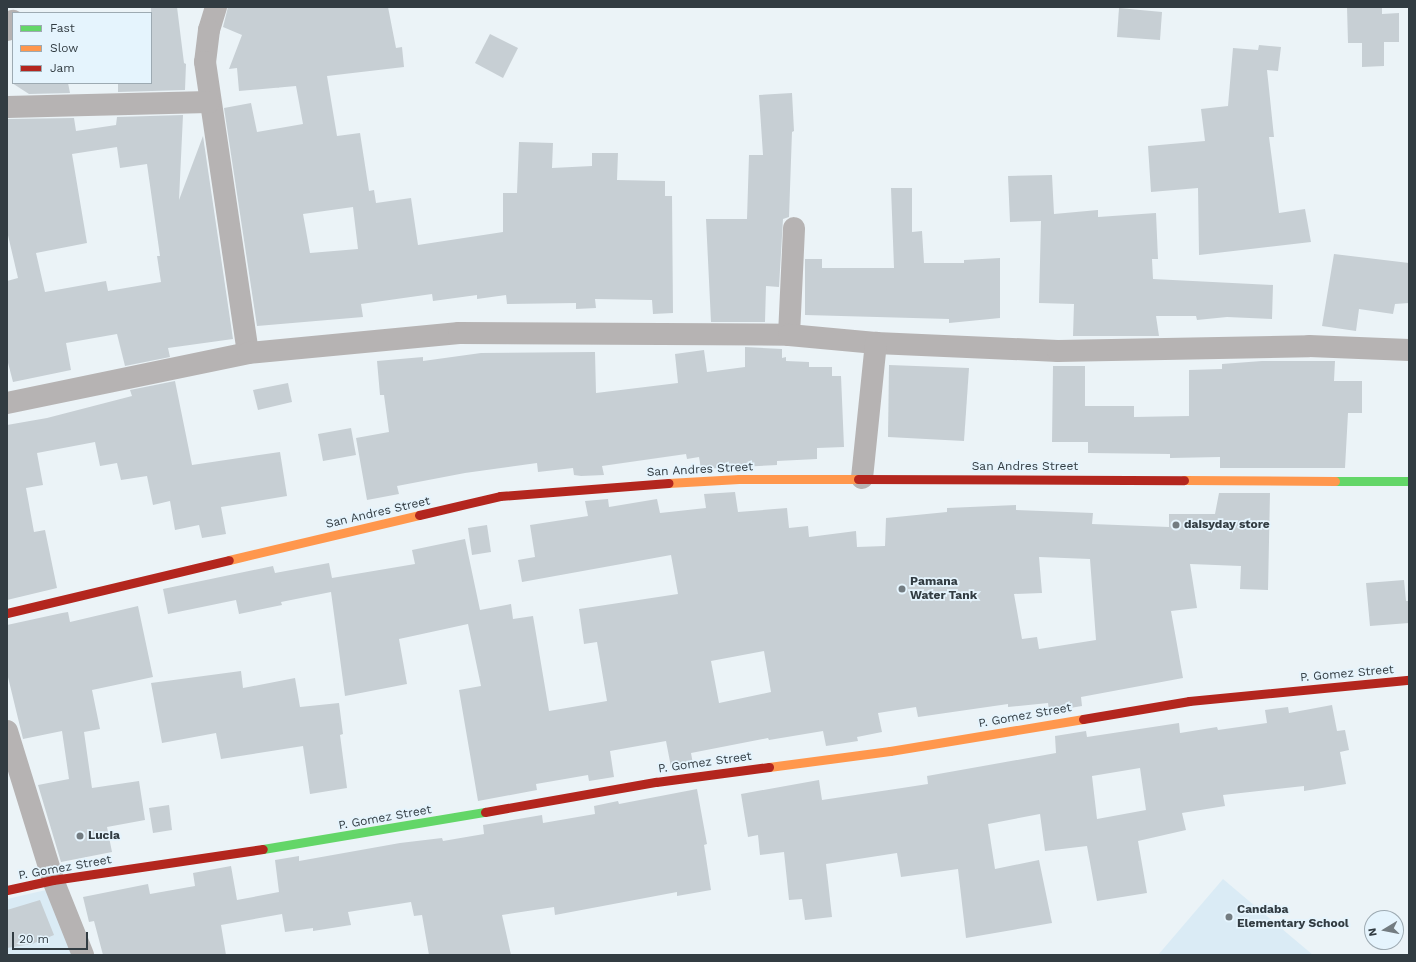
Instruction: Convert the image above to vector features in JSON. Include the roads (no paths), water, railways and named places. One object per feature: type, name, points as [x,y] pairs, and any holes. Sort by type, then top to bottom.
[{"type":"street","points":[[216,7],[209,30],[204,62],[248,353]]},
{"type":"street","points":[[7,107],[209,102]]},
{"type":"street","points":[[789,335],[794,228]]},
{"type":"street","points":[[9,397],[248,353],[459,333],[789,335],[876,343],[1058,351],[1309,346],[1409,350]]},
{"type":"street","points":[[862,478],[876,343]]},
{"type":"street","name":"San Andres Street","points":[[7,613],[500,496],[571,489],[739,479],[862,478],[1409,481]]},
{"type":"street","name":"P. Gomez Street","points":[[7,890],[53,880],[362,834],[656,782],[890,751],[1189,701],[1409,680]]},
{"type":"street","points":[[7,730],[53,880],[83,955]]},
{"type":"place","name":"daisyday store","points":[[1176,525]]},
{"type":"place","name":"Pamana Water Tank","points":[[902,589]]},
{"type":"place","name":"Lucia","points":[[80,836]]},
{"type":"place","name":"Candaba Elementary School","points":[[1229,917]]}]
